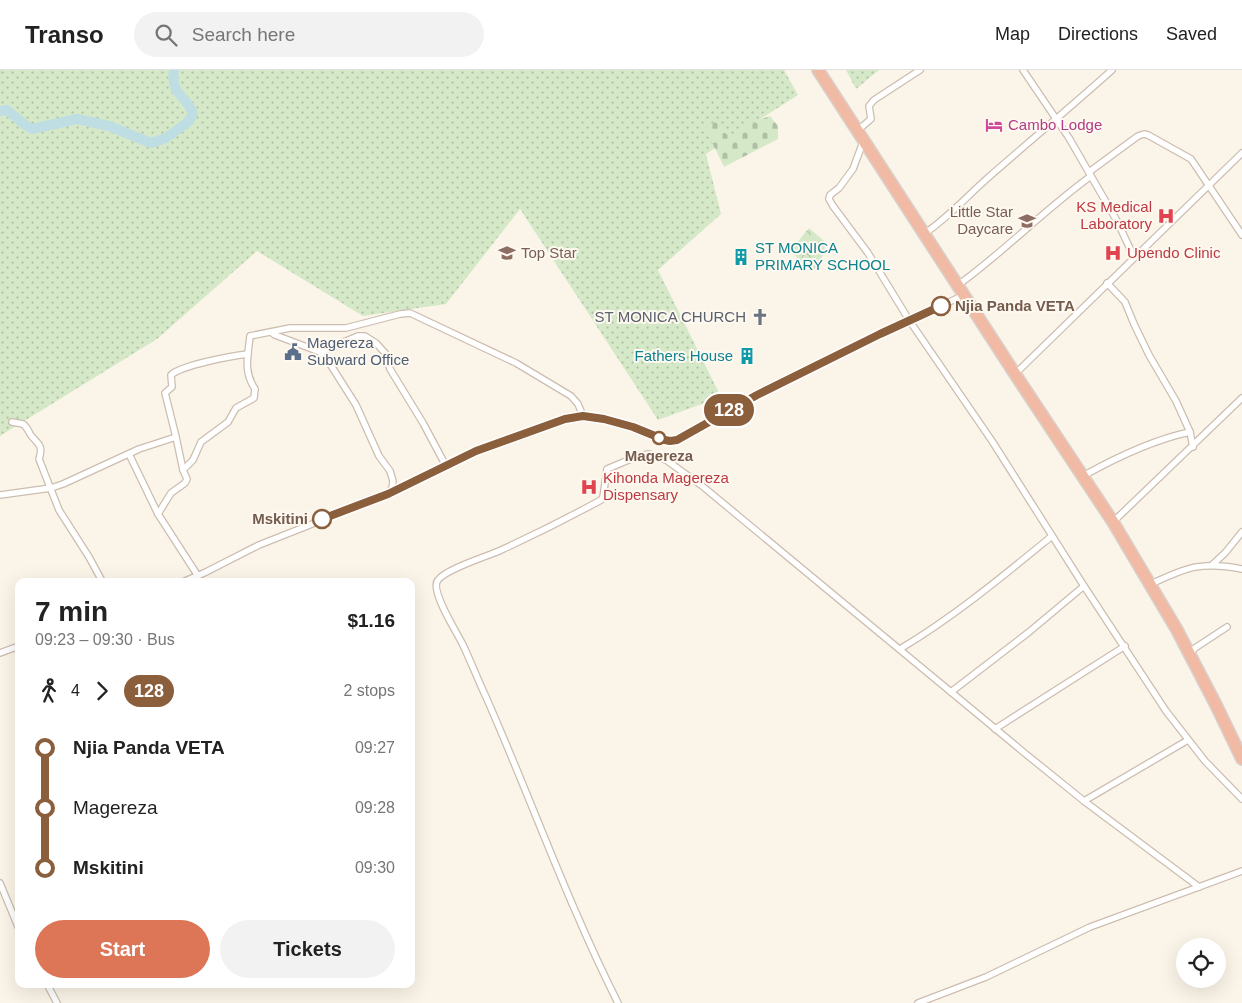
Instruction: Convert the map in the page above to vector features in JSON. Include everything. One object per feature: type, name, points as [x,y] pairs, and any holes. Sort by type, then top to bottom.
[{"type":"highway","points":[[818,70],[1113,522],[1151,584],[1190,654],[1241,755]]},
{"type":"street","points":[[920,70],[874,100],[869,106],[871,119],[860,136],[853,169],[829,198],[838,215],[868,253],[910,320],[992,441],[1084,586],[1166,710],[1214,772],[1242,799]]},
{"type":"street","points":[[1023,70],[1069,138],[1117,221],[1134,257]]},
{"type":"street","points":[[924,234],[950,214],[990,176],[1112,70]]},
{"type":"street","points":[[193,578],[259,544],[388,494],[476,451],[555,422],[583,416],[594,417],[620,423],[665,440],[677,440],[749,399],[910,320],[961,290],[1090,174],[1127,144],[1144,134],[1191,159],[1195,168],[1209,185],[1242,235]]},
{"type":"street","points":[[1015,374],[1242,153]]},
{"type":"street","points":[[1107,283],[1125,302],[1134,324],[1176,401],[1190,432],[1193,447]]},
{"type":"street","points":[[182,470],[193,460],[201,442],[228,422],[236,408],[254,398],[255,389],[250,382],[247,372],[250,336],[291,328],[346,328],[410,313],[516,362],[571,396],[578,404],[583,416]]},
{"type":"street","points":[[271,332],[320,352],[325,356],[356,404],[380,456],[390,471],[393,481],[392,488],[388,494]]},
{"type":"street","points":[[320,352],[358,336],[365,336],[376,343],[385,353],[390,369],[424,422],[446,466]]},
{"type":"street","points":[[158,514],[171,493],[186,482],[187,477],[182,470],[165,393],[172,387],[171,375],[189,367],[248,354]]},
{"type":"street","points":[[1113,522],[1242,398]]},
{"type":"street","points":[[12,422],[24,424],[39,443],[41,454],[38,459],[51,488],[58,510],[100,578]]},
{"type":"street","points":[[1083,476],[1137,448],[1171,436],[1190,432]]},
{"type":"street","points":[[0,495],[51,488],[78,478],[129,454],[176,437]]},
{"type":"street","points":[[129,454],[158,514],[198,576]]},
{"type":"street","points":[[618,1003],[580,923],[512,756],[462,644],[447,617],[437,590],[437,580],[601,500],[604,497],[607,469],[638,456],[649,454],[666,460],[701,485],[1084,801],[1199,887]]},
{"type":"street","points":[[1212,564],[1225,553],[1242,532]]},
{"type":"street","points":[[900,649],[970,603],[1052,536]]},
{"type":"street","points":[[1151,584],[1192,567],[1212,564],[1242,569]]},
{"type":"street","points":[[951,692],[1029,632],[1084,586]]},
{"type":"street","points":[[1190,654],[1195,648],[1227,627]]},
{"type":"street","points":[[995,729],[1125,646]]},
{"type":"street","points":[[0,652],[15,647]]},
{"type":"street","points":[[1084,801],[1188,740]]},
{"type":"street","points":[[918,1003],[986,977],[1090,927],[1242,871]]},
{"type":"street","points":[[0,883],[15,919]]},
{"type":"street","points":[[49,988],[56,1003]]},
{"type":"green space","points":[[0,70],[784,70],[798,95],[706,154],[721,214],[658,270],[721,397],[658,420],[520,209],[446,304],[363,316],[257,251],[157,339],[0,436]]},
{"type":"green space","points":[[846,70],[879,70],[856,89]]},
{"type":"green space","points":[[770,116],[778,126],[778,139],[724,167],[705,128],[717,121],[724,132],[731,138],[743,125]]},
{"type":"green space","points":[[809,228],[829,245],[813,272],[790,251]]},
{"type":"waterway","points":[[0,111],[7,110],[32,129],[77,119],[109,126],[151,143],[166,138],[188,122],[193,114],[174,85],[174,70]]},
{"type":"bus line","name":"128","points":[[322,519],[403,488],[476,451],[565,419],[583,416],[594,417],[633,427],[665,440],[677,440],[757,395],[941,306]]},
{"type":"place","name":"Cambo Lodge","points":[[994,125]]},
{"type":"place","name":"KS Medical Laboratory","points":[[1166,216]]},
{"type":"place","name":"Little Star Daycare","points":[[1027,221]]},
{"type":"place","name":"Top Star","points":[[507,253]]},
{"type":"place","name":"Upendo Clinic","points":[[1113,253]]},
{"type":"place","name":"ST MONICA PRIMARY SCHOOL","points":[[741,257]]},
{"type":"place","name":"Njia Panda VETA","points":[[941,306]]},
{"type":"place","name":"ST MONICA CHURCH","points":[[760,317]]},
{"type":"place","name":"Magereza Subward Office","points":[[293,352]]},
{"type":"place","name":"Fathers House","points":[[747,356]]},
{"type":"place","name":"Magereza","points":[[659,438]]},
{"type":"place","name":"Kihonda Magereza Dispensary","points":[[589,487]]},
{"type":"place","name":"Mskitini","points":[[322,519]]}]
